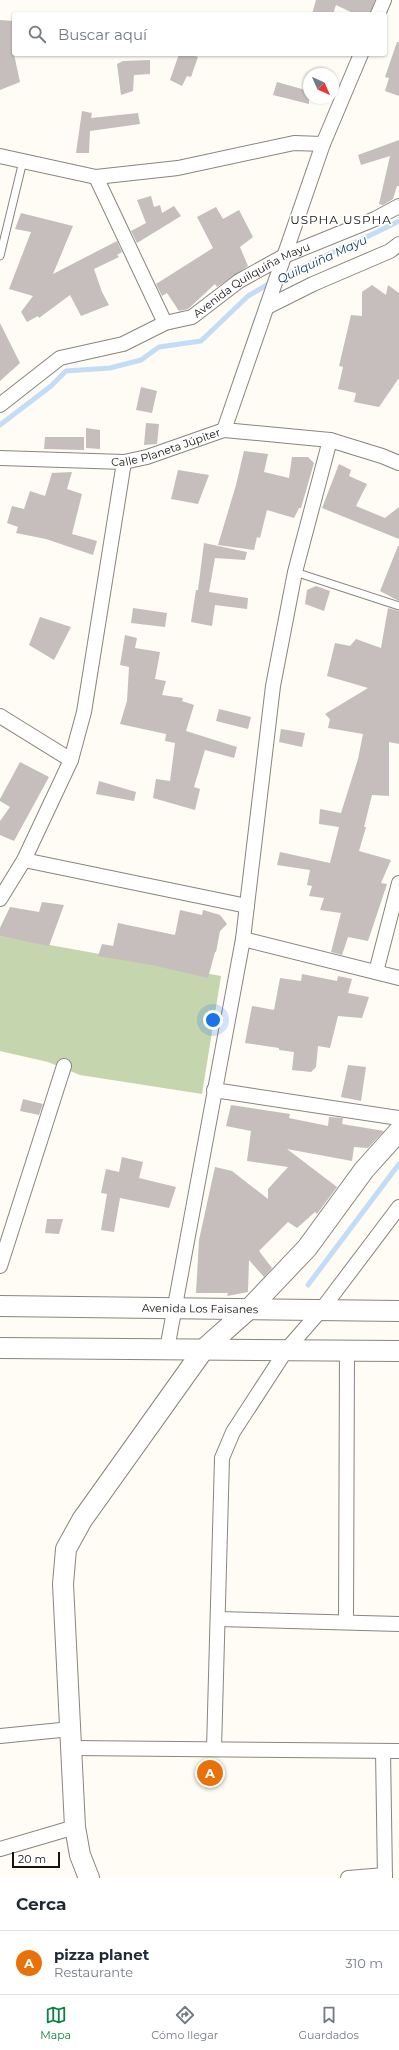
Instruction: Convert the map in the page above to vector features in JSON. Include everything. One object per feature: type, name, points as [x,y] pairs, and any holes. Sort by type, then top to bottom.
[{"type":"street","points":[[379,12],[384,0]]},
{"type":"street","points":[[224,430],[323,144],[360,56]]},
{"type":"street","points":[[0,156],[96,177],[178,168],[294,143],[323,144]]},
{"type":"street","points":[[96,177],[165,323]]},
{"type":"street","name":"Avenida Quilquiña Mayu","points":[[0,405],[60,358],[123,344],[165,323],[192,317],[239,281],[284,256],[375,219],[399,206]]},
{"type":"street","points":[[267,307],[313,284],[390,251],[399,244]]},
{"type":"street","name":"Calle Planeta Júpiter","points":[[0,458],[124,462],[147,457],[224,430],[330,440],[382,456],[399,463]]},
{"type":"street","points":[[167,1349],[243,939],[273,686],[295,572],[330,440]]},
{"type":"street","points":[[0,899],[24,860],[71,760],[84,712],[124,462]]},
{"type":"street","points":[[0,716],[71,760]]},
{"type":"street","points":[[24,860],[247,906]]},
{"type":"street","points":[[376,972],[399,883]]},
{"type":"street","points":[[243,939],[399,978]]},
{"type":"street","points":[[0,1266],[64,1066]]},
{"type":"street","points":[[214,1090],[399,1118]]},
{"type":"street","points":[[89,1878],[80,1855],[75,1827],[63,1584],[66,1549],[82,1520],[204,1349],[250,1308],[306,1248],[364,1170],[399,1131]]},
{"type":"street","points":[[214,1749],[222,1458],[233,1432],[287,1349],[322,1309],[399,1206]]},
{"type":"street","name":"Avenida Los Faisanes","points":[[0,1306],[399,1310]]},
{"type":"street","points":[[0,1348],[399,1351]]},
{"type":"street","points":[[346,1622],[347,1350]]},
{"type":"street","points":[[218,1619],[399,1624]]},
{"type":"street","points":[[0,1736],[71,1728]]},
{"type":"street","points":[[72,1748],[399,1751]]},
{"type":"street","points":[[348,1878],[385,1876],[383,1751]]},
{"type":"street","points":[[0,1849],[75,1827]]},
{"type":"lane","points":[[0,256],[23,161]]},
{"type":"lane","points":[[295,572],[399,606]]},
{"type":"green space","points":[[0,936],[221,976],[202,1094],[80,1075],[48,1062],[0,1051]]},
{"type":"building","points":[[316,0],[375,0],[371,12],[351,12],[336,5],[334,12],[313,12]]},
{"type":"building","points":[[0,20],[12,21],[12,56],[14,56],[20,82],[0,90]]},
{"type":"building","points":[[397,42],[399,42],[399,96],[385,91],[389,78],[385,77]]},
{"type":"building","points":[[178,56],[198,57],[191,77],[187,76],[182,86],[170,80]]},
{"type":"building","points":[[150,60],[150,74],[134,75],[133,91],[121,95],[117,64],[123,61]]},
{"type":"building","points":[[277,82],[303,89],[303,102],[273,95]]},
{"type":"building","points":[[82,111],[92,113],[91,118],[138,113],[140,124],[90,131],[89,153],[76,153]]},
{"type":"building","points":[[399,140],[399,186],[397,186],[393,199],[383,205],[379,204],[390,156],[361,165],[358,155]]},
{"type":"building","points":[[151,196],[154,207],[160,205],[162,213],[174,206],[181,216],[137,243],[131,231],[146,223],[137,200]]},
{"type":"building","points":[[216,207],[223,219],[239,210],[253,237],[240,247],[248,266],[217,287],[215,284],[188,309],[179,311],[167,293],[162,296],[156,284],[213,248],[197,217]]},
{"type":"building","points":[[21,213],[73,226],[53,274],[117,241],[122,252],[117,255],[119,257],[94,269],[102,292],[109,305],[81,316],[70,295],[39,318],[38,316],[27,322],[21,312],[33,296],[9,289],[31,232],[15,229]]},
{"type":"building","points":[[372,285],[386,295],[388,285],[399,293],[399,378],[379,407],[354,402],[356,393],[338,389],[343,367],[339,366],[351,315],[362,316],[362,292]]},
{"type":"building","points":[[0,323],[20,363],[0,381]]},
{"type":"building","points":[[141,387],[157,391],[152,413],[136,410]]},
{"type":"building","points":[[146,423],[159,424],[157,444],[144,445]]},
{"type":"building","points":[[86,428],[100,430],[100,449],[86,448]]},
{"type":"building","points":[[45,437],[84,437],[84,450],[44,449]]},
{"type":"building","points":[[244,451],[268,454],[264,472],[289,478],[292,457],[308,457],[314,463],[301,508],[299,508],[294,518],[267,510],[260,538],[257,537],[254,550],[218,545],[236,485]]},
{"type":"building","points":[[339,464],[351,470],[349,476],[367,484],[356,506],[385,518],[399,507],[399,539],[322,508]]},
{"type":"building","points":[[178,470],[209,475],[198,504],[171,499]]},
{"type":"building","points":[[72,472],[67,489],[82,494],[72,534],[97,541],[93,555],[46,539],[16,533],[18,527],[7,523],[12,506],[24,509],[30,491],[45,496],[52,473]]},
{"type":"building","points":[[204,543],[247,552],[245,560],[215,558],[209,592],[248,598],[247,609],[215,605],[212,626],[191,622],[196,590],[198,590]]},
{"type":"building","points":[[399,546],[399,601],[380,591]]},
{"type":"building","points":[[316,586],[330,591],[324,611],[305,604],[307,590]]},
{"type":"building","points":[[133,608],[167,613],[165,627],[131,623]]},
{"type":"building","points":[[388,608],[399,611],[399,744],[389,742],[389,796],[372,795],[364,827],[366,827],[359,851],[391,860],[381,883],[387,884],[368,941],[348,937],[342,955],[331,952],[341,913],[320,910],[324,898],[309,896],[312,886],[307,885],[310,870],[277,865],[280,852],[330,863],[339,827],[319,824],[320,809],[341,813],[358,759],[363,734],[328,728],[330,719],[325,714],[368,688],[327,676],[335,643],[350,646],[356,639],[381,648]]},
{"type":"building","points":[[40,617],[71,627],[54,660],[29,645]]},
{"type":"building","points":[[125,635],[137,638],[135,648],[160,652],[155,679],[166,681],[162,695],[183,698],[182,701],[194,705],[186,731],[237,747],[234,758],[205,750],[194,787],[200,789],[195,810],[153,798],[156,779],[170,781],[175,743],[165,741],[166,734],[120,724],[127,701],[129,667],[120,665]]},
{"type":"building","points":[[219,709],[251,717],[248,729],[216,721]]},
{"type":"building","points":[[281,729],[305,733],[302,747],[279,742]]},
{"type":"building","points":[[20,762],[49,777],[14,841],[0,835],[0,821],[10,807],[0,801],[0,799]]},
{"type":"building","points":[[99,781],[136,792],[134,801],[96,794]]},
{"type":"building","points":[[42,902],[64,905],[49,946],[0,936],[0,928],[10,907],[39,912]]},
{"type":"building","points":[[180,910],[202,915],[203,910],[220,915],[227,924],[220,931],[216,952],[208,978],[152,965],[98,956],[102,944],[113,946],[118,923],[175,935]]},
{"type":"building","points":[[302,974],[337,981],[338,976],[352,979],[348,993],[369,997],[362,1018],[338,1016],[330,1048],[318,1046],[316,1067],[311,1072],[292,1070],[294,1052],[279,1050],[279,1048],[245,1043],[252,1006],[274,1010],[280,978],[301,981]]},
{"type":"building","points":[[348,1065],[366,1067],[361,1101],[341,1097]]},
{"type":"building","points":[[23,1099],[43,1104],[39,1115],[20,1111]]},
{"type":"building","points":[[231,1105],[290,1114],[289,1118],[328,1126],[329,1117],[343,1118],[342,1124],[384,1131],[368,1148],[354,1147],[352,1161],[287,1149],[337,1187],[317,1214],[315,1212],[297,1228],[288,1222],[259,1251],[272,1268],[264,1277],[249,1260],[248,1292],[227,1296],[228,1293],[196,1293],[199,1240],[215,1167],[232,1171],[268,1199],[268,1189],[288,1167],[247,1161],[251,1131],[226,1126]]},
{"type":"building","points":[[122,1157],[143,1162],[139,1178],[176,1187],[169,1208],[120,1198],[114,1232],[101,1230],[107,1194],[101,1193],[106,1169],[119,1172]]},
{"type":"building","points":[[47,1219],[63,1219],[59,1234],[45,1233]]},
{"type":"waterway","name":"Quilquiña Mayu","points":[[279,279],[399,221]]},
{"type":"waterway","name":"Quilquiña Mayu","points":[[0,425],[51,386],[66,371],[110,368],[141,360],[159,347],[201,341],[248,296],[272,282]]},
{"type":"waterway","points":[[308,1285],[399,1164]]},
{"type":"place","name":"pizza planet","points":[[210,1773]]},
{"type":"district","name":"USPHA USPHA","points":[[341,219]]}]
